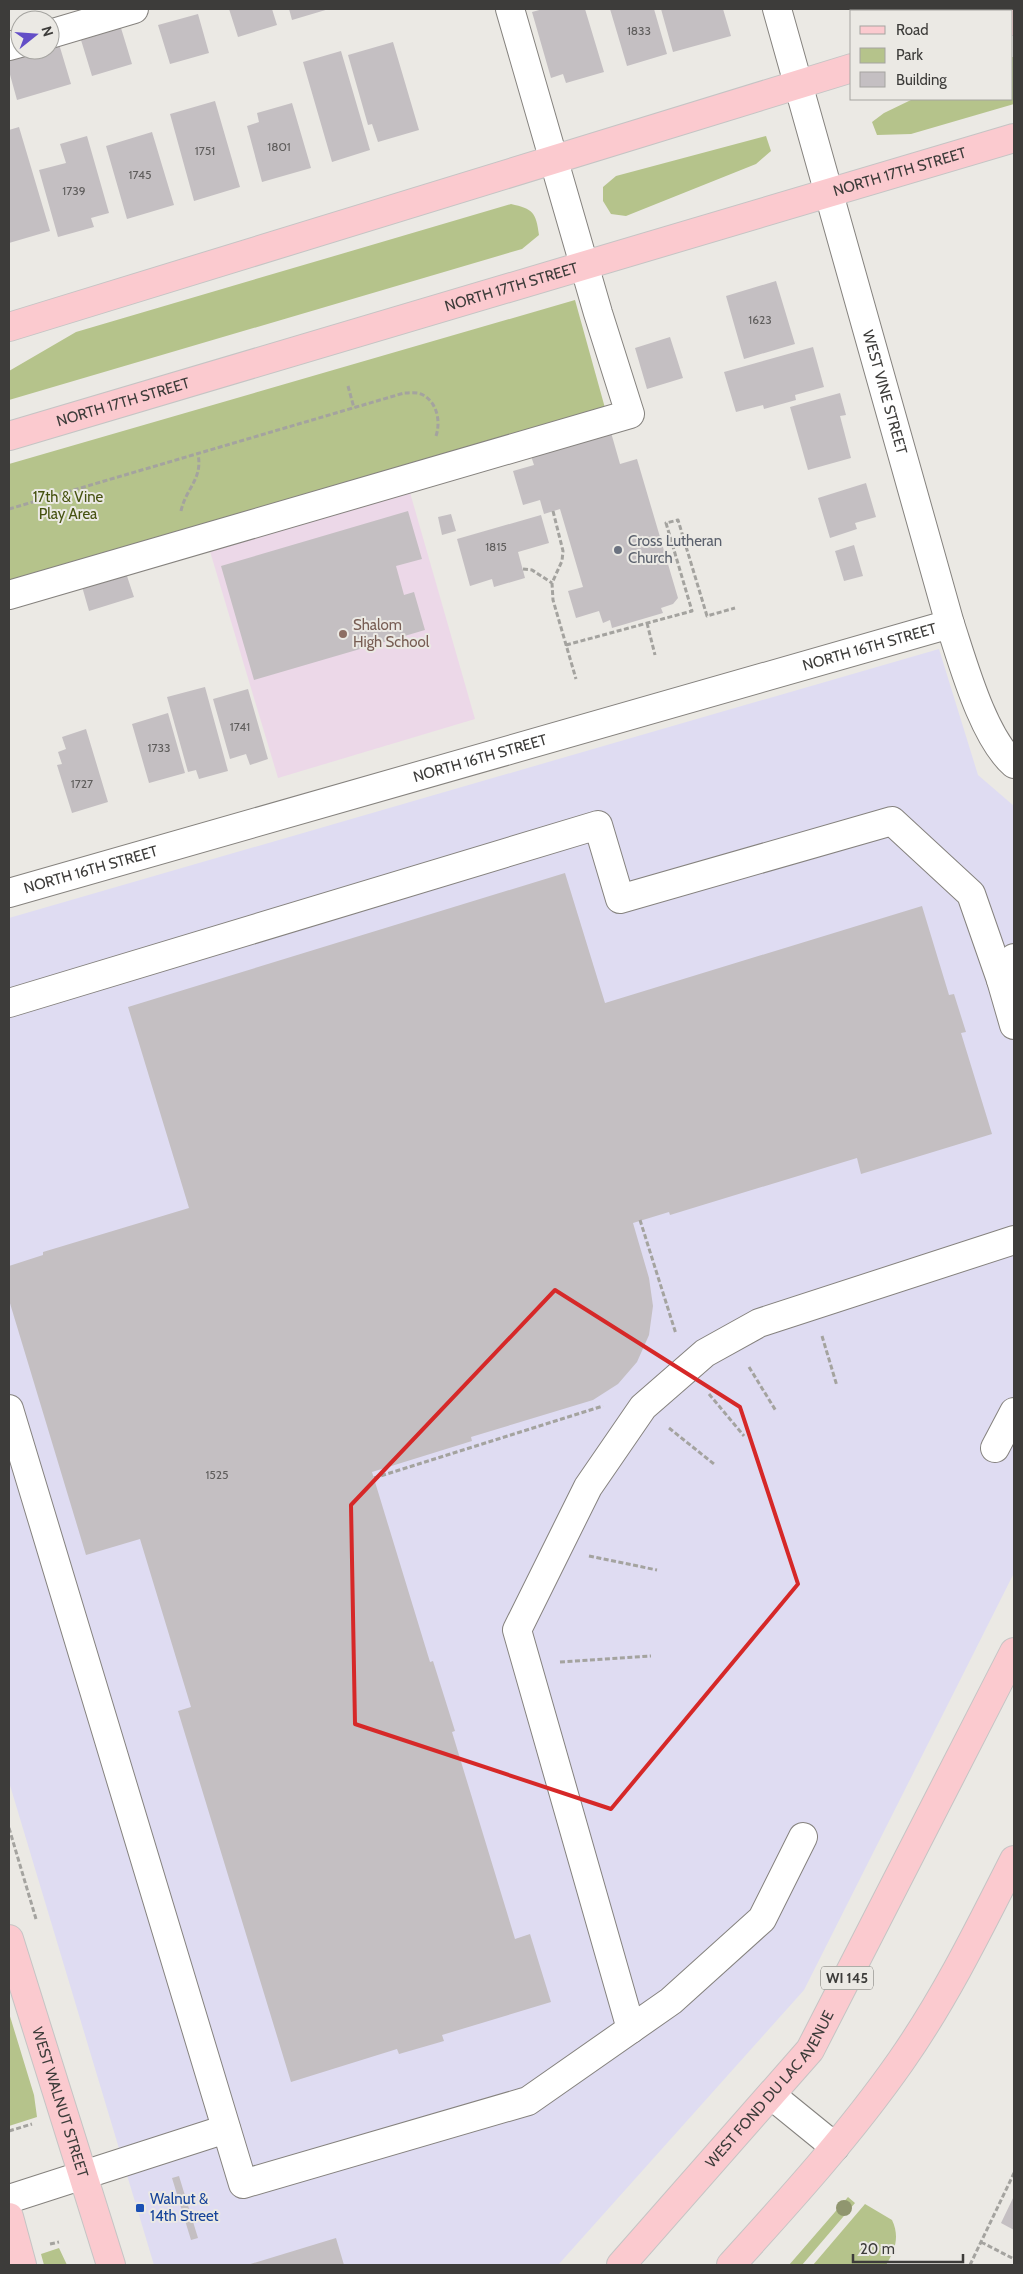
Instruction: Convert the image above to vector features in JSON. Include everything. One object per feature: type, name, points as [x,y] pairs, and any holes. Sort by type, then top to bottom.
[{"type":"main road","points":[[9,328],[850,69]]},
{"type":"main road","name":"NORTH 17TH STREET","points":[[9,436],[1014,138]]},
{"type":"main road","name":"WEST FOND DU LAC AVENUE","points":[[621,2265],[810,2050],[1014,1652]]},
{"type":"main road","points":[[731,2265],[835,2147],[901,2061],[936,2007],[966,1954],[1014,1860]]},
{"type":"main road","name":"WEST WALNUT STREET","points":[[9,1939],[111,2265]]},
{"type":"main road","points":[[9,2217],[22,2265]]},
{"type":"street","points":[[60,31],[134,9]]},
{"type":"street","points":[[9,595],[630,414],[598,313],[510,9]]},
{"type":"street","name":"WEST VINE STREET","points":[[777,9],[950,624],[979,710],[1006,757],[1014,764]]},
{"type":"street","name":"NORTH 16TH STREET","points":[[9,893],[950,624]]},
{"type":"street","points":[[9,1002],[598,825],[620,899],[892,821],[971,894],[1008,969],[1014,1026]]},
{"type":"street","points":[[630,2029],[517,1630],[588,1487],[643,1407],[705,1353],[759,1323],[1014,1240]]},
{"type":"street","points":[[9,1409],[244,2184],[528,2101],[672,2001],[762,1919],[804,1837]]},
{"type":"street","points":[[995,1448],[1014,1412]]},
{"type":"street","points":[[772,2095],[835,2147]]},
{"type":"street","points":[[9,2199],[226,2129]]},
{"type":"path","points":[[348,386],[354,408]]},
{"type":"path","points":[[9,509],[404,392],[421,394],[430,401],[438,413],[438,429],[434,439]]},
{"type":"path","points":[[180,513],[183,502],[195,483],[200,464],[198,454]]},
{"type":"path","points":[[553,511],[563,551],[562,561],[552,583],[553,600],[576,679]]},
{"type":"path","points":[[566,645],[692,611],[666,523],[678,520],[707,616],[735,608]]},
{"type":"path","points":[[523,569],[532,570],[552,583]]},
{"type":"path","points":[[647,623],[655,656]]},
{"type":"path","points":[[640,1220],[677,1338]]},
{"type":"path","points":[[813,1305],[837,1386]]},
{"type":"path","points":[[730,1338],[776,1411]]},
{"type":"path","points":[[374,1478],[605,1405]]},
{"type":"path","points":[[557,1550],[657,1570]]},
{"type":"path","points":[[526,1664],[652,1656]]},
{"type":"path","points":[[9,2131],[33,2124]]},
{"type":"path","points":[[970,2265],[1014,2173]]},
{"type":"path","points":[[981,2242],[1014,2259]]},
{"type":"highlighted area","points":[[555,1290],[740,1407],[798,1584],[611,1809],[355,1724],[351,1505]]},
{"type":"shaded area","name":"Shalom High School","points":[[409,489],[475,719],[278,778],[209,548]]},
{"type":"shaded area","points":[[939,649],[978,775],[1014,806],[1014,1573],[804,1990],[558,2265],[154,2265],[9,1782],[9,918]]},
{"type":"green space","points":[[1014,57],[1014,104],[911,134],[877,135],[872,122],[884,113],[911,100],[1013,100]]},
{"type":"green space","points":[[766,136],[771,151],[756,164],[626,216],[611,214],[603,201],[603,187],[616,176]]},
{"type":"green space","points":[[511,204],[529,210],[535,216],[539,235],[522,249],[9,400],[9,371],[76,332]]},
{"type":"green space","name":"17th & Vine Play Area","points":[[575,300],[605,408],[9,581],[9,464]]},
{"type":"green space","points":[[9,2013],[34,2095],[37,2117],[9,2126]]},
{"type":"green space","points":[[848,2197],[855,2203],[802,2265],[789,2265]]},
{"type":"green space","points":[[865,2204],[892,2220],[896,2238],[892,2254],[886,2265],[813,2265]]},
{"type":"green space","points":[[59,2248],[67,2265],[44,2265],[41,2254]]},
{"type":"building","points":[[229,9],[272,9],[277,25],[238,37]]},
{"type":"building","points":[[289,9],[329,9],[292,20]]},
{"type":"building","points":[[543,9],[585,9],[604,72],[566,83],[563,74],[551,78],[532,12]]},
{"type":"building","points":[[610,9],[654,9],[667,54],[627,66]]},
{"type":"building","points":[[661,9],[723,9],[731,36],[673,52]]},
{"type":"building","points":[[198,14],[209,53],[170,64],[158,25]]},
{"type":"building","points":[[121,28],[132,64],[92,76],[81,40]]},
{"type":"building","points":[[393,42],[419,130],[378,142],[372,124],[368,125],[348,55]]},
{"type":"building","points":[[60,47],[71,84],[17,100],[9,71],[9,59],[60,60]]},
{"type":"building","points":[[341,51],[370,150],[332,162],[303,62]]},
{"type":"building","points":[[215,101],[240,187],[194,201],[170,114]]},
{"type":"building","points":[[292,103],[311,168],[262,182],[247,126],[259,122],[257,113]]},
{"type":"building","points":[[19,127],[50,231],[9,243],[9,130]]},
{"type":"building","points":[[152,132],[174,205],[127,219],[106,146]]},
{"type":"building","points":[[87,136],[109,213],[91,218],[94,227],[58,237],[39,170],[66,163],[60,144]]},
{"type":"building","points":[[776,281],[795,344],[744,359],[726,296]]},
{"type":"building","points":[[670,337],[683,378],[647,389],[635,348]]},
{"type":"building","points":[[813,347],[824,387],[795,395],[796,400],[764,409],[763,405],[736,412],[724,372]]},
{"type":"building","points":[[840,393],[846,415],[840,416],[851,458],[808,470],[790,407]]},
{"type":"building","name":"Cross Lutheran Church","points":[[610,429],[620,464],[637,459],[678,598],[673,604],[661,608],[663,613],[612,628],[610,620],[603,623],[599,611],[576,618],[568,591],[583,587],[560,509],[544,514],[540,500],[523,505],[513,471],[534,465],[531,456]]},
{"type":"building","points":[[866,483],[876,517],[855,523],[857,529],[830,538],[818,498]]},
{"type":"building","points":[[408,511],[422,559],[396,566],[404,595],[414,592],[425,630],[254,680],[221,566]]},
{"type":"building","points":[[451,514],[456,531],[442,535],[438,517]]},
{"type":"building","points":[[541,515],[549,543],[518,552],[525,578],[494,587],[492,579],[470,586],[457,539]]},
{"type":"building","points":[[854,545],[863,576],[844,581],[835,551]]},
{"type":"building","points":[[125,570],[134,597],[89,611],[81,583]]},
{"type":"building","points":[[205,687],[228,771],[199,779],[196,770],[188,772],[167,697]]},
{"type":"building","points":[[248,689],[268,759],[250,765],[246,754],[230,759],[213,699]]},
{"type":"building","points":[[168,713],[185,773],[149,783],[132,724]]},
{"type":"building","points":[[86,729],[108,802],[72,813],[57,765],[62,764],[58,752],[66,749],[62,737]]},
{"type":"building","points":[[565,873],[605,1003],[922,906],[949,995],[954,994],[966,1032],[961,1033],[992,1134],[861,1174],[857,1158],[670,1215],[669,1212],[633,1223],[649,1278],[653,1306],[649,1335],[637,1362],[618,1384],[593,1400],[471,1437],[472,1441],[372,1472],[430,1662],[433,1661],[455,1731],[452,1732],[515,1939],[530,1934],[551,2002],[442,2035],[444,2041],[399,2054],[397,2049],[291,2082],[178,1711],[191,1707],[140,1539],[86,1555],[9,1300],[9,1266],[43,1255],[43,1252],[189,1208],[128,1007]]},
{"type":"building","points":[[179,2176],[198,2238],[191,2240],[172,2178]]},
{"type":"building","points":[[1014,2196],[1014,2230],[1001,2223]]},
{"type":"building","points":[[336,2238],[344,2265],[247,2265]]},
{"type":"place","name":"Cross Lutheran Church","points":[[618,550]]},
{"type":"place","name":"Shalom High School","points":[[343,634]]},
{"type":"place","name":"Walnut & 14th Street","points":[[140,2208]]}]
